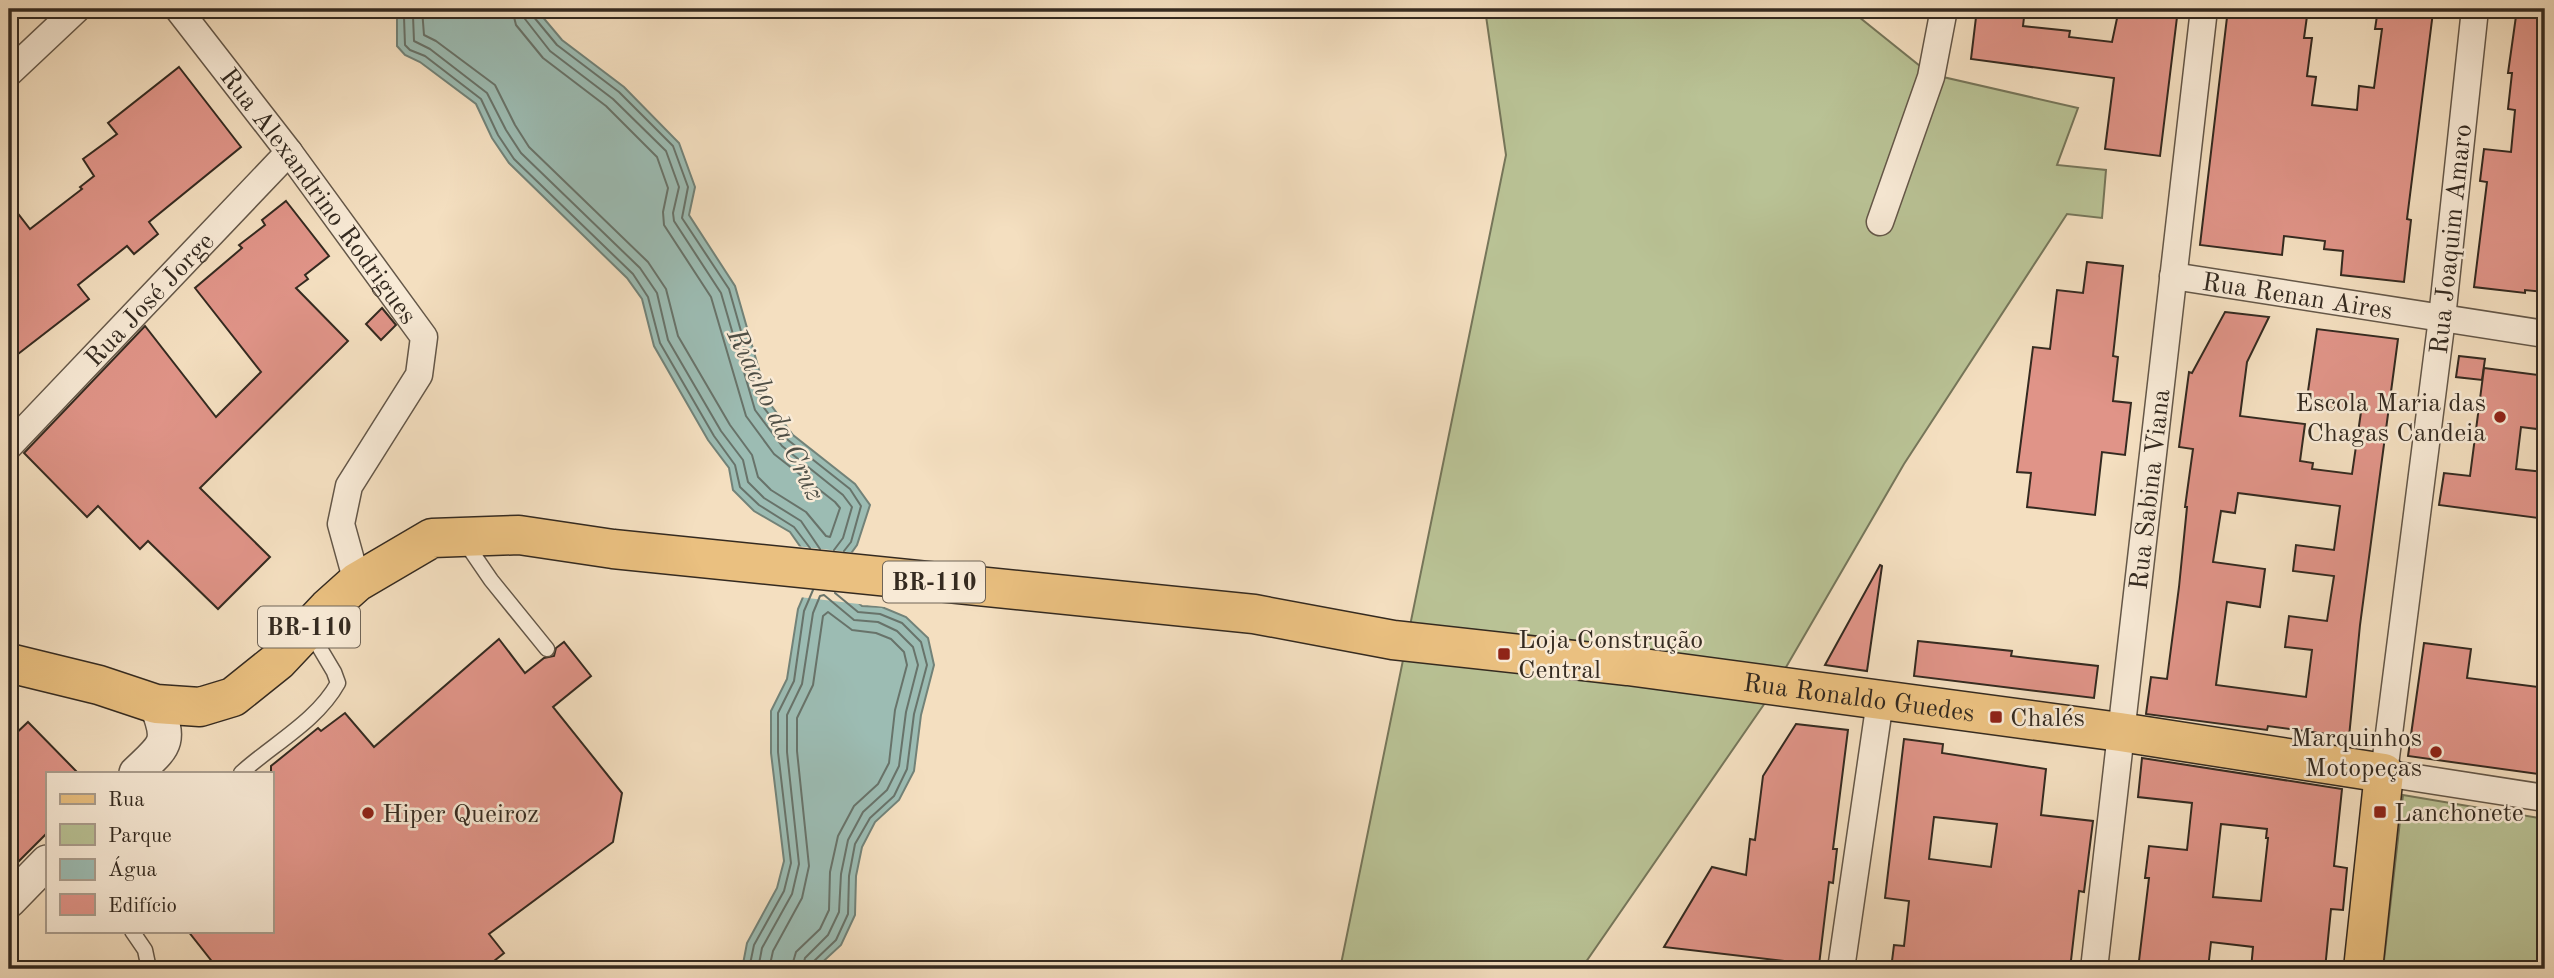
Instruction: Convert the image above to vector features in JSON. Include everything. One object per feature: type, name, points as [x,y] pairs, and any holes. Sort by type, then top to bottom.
[{"type":"main road","name":"BR-110","points":[[156,704],[200,707],[233,697],[278,661],[357,582],[432,538],[461,535]]},
{"type":"main road","name":"Rua Ronaldo Guedes","points":[[461,535],[519,535],[613,549],[1254,614],[1394,640],[1628,666],[2120,732],[2384,773]]},
{"type":"main road","points":[[9,663],[99,685],[156,704]]},
{"type":"main road","name":"Rua Joaquim Amaro","points":[[2363,969],[2384,773]]},
{"type":"street","points":[[9,74],[77,9]]},
{"type":"street","name":"Rua Alexandrino Rodrigues","points":[[178,9],[289,152],[424,337],[419,375],[349,486],[341,524],[357,582]]},
{"type":"street","points":[[1880,222],[1931,77],[1944,9]]},
{"type":"street","name":"Rua Sabina Viana","points":[[2094,969],[2204,9]]},
{"type":"street","name":"Rua Joaquim Amaro","points":[[2384,773],[2442,318],[2475,9]]},
{"type":"street","name":"Rua José Jorge","points":[[9,446],[289,152]]},
{"type":"street","name":"Rua Renan Aires","points":[[2173,276],[2545,334]]},
{"type":"street","points":[[1842,969],[1880,701]]},
{"type":"street","points":[[137,772],[161,748],[166,730],[156,704]]},
{"type":"street","name":"Rua Ronaldo Guedes","points":[[2384,773],[2545,798]]},
{"type":"street","points":[[9,901],[44,873]]},
{"type":"lane","points":[[461,535],[491,580],[547,649]]},
{"type":"lane","points":[[242,772],[316,712],[331,696],[338,683],[309,628]]},
{"type":"lane","points":[[133,932],[145,950],[149,969]]},
{"type":"green space","points":[[1485,9],[1849,9],[1930,74],[2078,108],[2057,165],[2106,170],[2102,218],[2067,214],[1904,464],[1767,700],[1581,969],[1340,969],[1506,155]]},
{"type":"green space","points":[[2403,795],[2545,819],[2545,969],[2383,969]]},
{"type":"water","name":"Riacho da Cruz","points":[[392,9],[536,9],[562,40],[624,87],[679,143],[695,187],[689,215],[735,286],[768,401],[793,435],[855,484],[870,505],[857,545],[847,559],[839,586],[862,606],[882,607],[906,617],[928,638],[934,665],[921,715],[914,771],[899,800],[875,822],[862,847],[856,876],[855,915],[841,945],[815,969],[742,969],[747,943],[777,888],[784,861],[771,753],[771,711],[787,679],[798,609],[809,583],[804,552],[790,532],[754,511],[733,490],[729,468],[708,440],[654,346],[642,299],[627,278],[509,163],[492,138],[476,104],[420,62],[405,55],[397,46],[397,18]]},
{"type":"pier","points":[[796,546],[856,553],[850,561],[843,585],[863,603],[882,603],[893,608],[799,597],[806,582],[801,553]]},
{"type":"building","points":[[1977,9],[2025,9],[2023,26],[2070,31],[2069,37],[2112,42],[2119,9],[2178,9],[2160,156],[2105,149],[2114,78],[1971,59]]},
{"type":"building","points":[[2228,9],[2308,9],[2304,38],[2312,38],[2307,76],[2316,77],[2312,105],[2357,110],[2359,86],[2374,88],[2382,29],[2375,29],[2378,9],[2433,12],[2407,219],[2411,220],[2404,282],[2341,275],[2343,251],[2324,249],[2325,241],[2284,236],[2282,255],[2200,245]]},
{"type":"building","points":[[2517,9],[2545,9],[2545,292],[2525,290],[2525,293],[2474,287],[2487,182],[2480,181],[2484,149],[2511,152],[2515,110],[2508,109],[2512,73],[2508,73]]},
{"type":"building","points":[[179,67],[241,147],[149,222],[158,234],[134,254],[127,246],[78,285],[89,299],[9,361],[9,202],[30,229],[82,189],[80,187],[94,176],[83,159],[117,134],[108,123]]},
{"type":"building","points":[[286,201],[329,256],[305,275],[308,279],[296,288],[348,341],[200,488],[270,557],[218,609],[148,541],[140,549],[98,506],[87,517],[24,453],[145,326],[216,417],[261,372],[195,288],[242,248],[239,245],[265,225],[262,220]]},
{"type":"building","points":[[2087,262],[2123,266],[2113,356],[2118,357],[2113,401],[2131,403],[2125,455],[2102,452],[2095,515],[2027,507],[2031,473],[2017,472],[2033,347],[2050,349],[2057,290],[2083,293]]},
{"type":"building","points":[[382,308],[396,325],[381,340],[366,324]]},
{"type":"building","points":[[2225,312],[2269,317],[2247,362],[2240,416],[2305,424],[2300,461],[2313,463],[2312,469],[2352,474],[2361,412],[2306,405],[2317,329],[2398,339],[2360,625],[2349,737],[2268,726],[2267,730],[2146,714],[2151,677],[2167,679],[2193,449],[2179,447],[2189,372],[2192,373]],"holes":[[[2238,493],[2340,506],[2334,550],[2296,545],[2293,571],[2334,576],[2327,621],[2289,616],[2285,647],[2312,650],[2306,697],[2216,685],[2227,602],[2260,607],[2265,569],[2213,562],[2221,511],[2235,513]]]},
{"type":"building","points":[[2459,356],[2485,359],[2482,380],[2456,377]]},
{"type":"building","points":[[2484,368],[2545,376],[2545,430],[2521,427],[2516,469],[2544,472],[2538,518],[2439,505],[2444,473],[2470,476]]},
{"type":"building","points":[[1880,565],[1882,566],[1867,671],[1825,665]]},
{"type":"building","points":[[499,639],[525,673],[544,658],[554,656],[556,648],[564,642],[591,676],[553,707],[622,793],[613,842],[489,934],[504,953],[484,969],[218,969],[189,932],[273,932],[271,766],[318,728],[321,731],[345,713],[374,747]]},
{"type":"building","points":[[1918,641],[2012,651],[2011,656],[2098,666],[2094,698],[1914,676]]},
{"type":"building","points":[[2424,643],[2471,649],[2467,678],[2545,688],[2545,775],[2408,756]]},
{"type":"building","points":[[28,722],[77,772],[46,772],[46,834],[9,871],[9,740]]},
{"type":"building","points":[[1796,724],[1848,730],[1833,849],[1837,849],[1833,883],[1829,882],[1819,965],[1664,947],[1712,867],[1746,875],[1750,839],[1755,840],[1763,776]]},
{"type":"building","points":[[1904,739],[1943,744],[1942,753],[2046,769],[2041,815],[2093,821],[2084,892],[2079,891],[2070,969],[1970,961],[1969,969],[1891,969],[1894,945],[1904,946],[1909,901],[1885,898]],"holes":[[[1934,817],[1997,824],[1991,867],[1929,859]]]},
{"type":"building","points":[[2142,758],[2342,789],[2334,866],[2347,868],[2343,910],[2331,909],[2325,969],[2251,969],[2253,947],[2211,942],[2208,969],[2138,969],[2149,878],[2145,878],[2149,846],[2187,850],[2192,803],[2138,797]],"holes":[[[2221,824],[2267,829],[2261,901],[2213,897]]]},
{"type":"place","name":"Escola Maria das Chagas Candeia","points":[[2500,417]]},
{"type":"place","name":"Loja Construção Central","points":[[1504,654]]},
{"type":"place","name":"Chalés","points":[[1996,717]]},
{"type":"place","name":"Marquinhos Motopeças","points":[[2436,752]]},
{"type":"place","name":"Lanchonete","points":[[2380,812]]},
{"type":"place","name":"Hiper Queiroz","points":[[368,813]]}]
